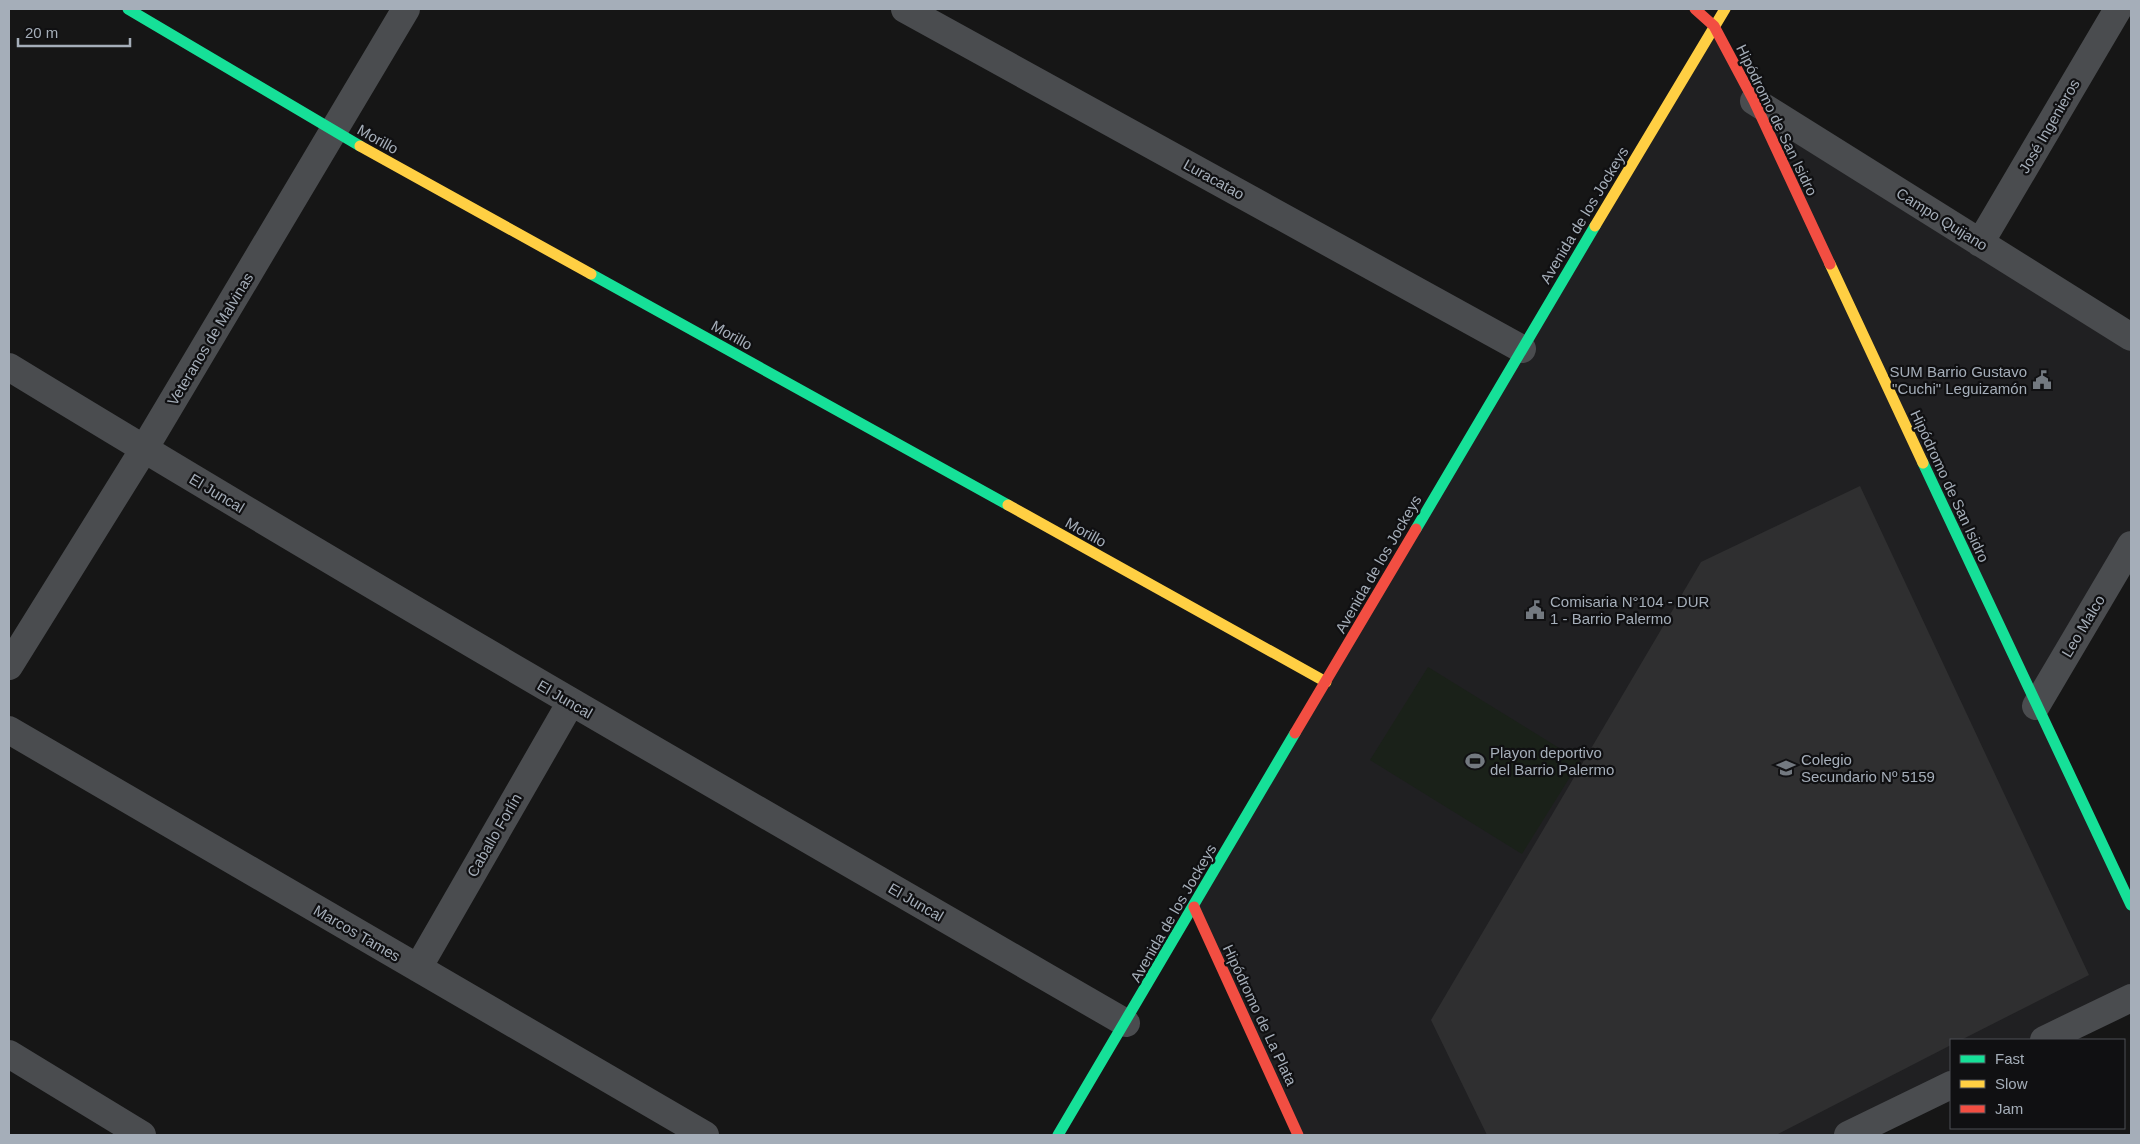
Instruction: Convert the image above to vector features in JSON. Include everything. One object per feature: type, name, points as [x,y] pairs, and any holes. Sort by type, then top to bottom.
[{"type":"street","name":"Morillo","points":[[128,9],[333,131],[1326,682]]},
{"type":"street","name":"Veteranos de Malvinas","points":[[9,666],[144,449],[406,9]]},
{"type":"street","name":"Luracatao","points":[[905,9],[1522,349]]},
{"type":"street","points":[[1695,9],[1714,26]]},
{"type":"street","name":"Avenida de los Jockeys","points":[[1058,1135],[1725,9]]},
{"type":"street","name":"José Ingenieros","points":[[1980,243],[2118,9]]},
{"type":"street","name":"Hipódromo de San Isidro","points":[[1714,26],[1754,101],[2036,706],[2131,905]]},
{"type":"street","name":"Campo Quijano","points":[[1754,101],[2131,337]]},
{"type":"street","name":"El Juncal","points":[[9,367],[571,702],[1126,1023]]},
{"type":"street","name":"Leo Malco","points":[[2036,706],[2131,545]]},
{"type":"street","name":"Caballo Forlín","points":[[418,968],[571,702]]},
{"type":"street","name":"Marcos Tames","points":[[9,730],[706,1135]]},
{"type":"street","name":"Hipódromo de La Plata","points":[[1194,907],[1298,1135]]},
{"type":"street","points":[[2046,1039],[2131,998]]},
{"type":"street","points":[[9,1054],[142,1135]]},
{"type":"street","points":[[1848,1135],[1950,1085]]},
{"type":"shaded area","points":[[1714,27],[1754,101],[2131,338],[2131,543],[2034,709],[2131,907],[2131,998],[2046,1039],[1950,1039],[1950,1085],[1847,1135],[1299,1135],[1195,907]]},
{"type":"shaded area","name":"Playon deportivo del Barrio Palermo","points":[[1428,667],[1580,761],[1522,854],[1370,760]]},
{"type":"building","name":"Colegio Secundario Nº 5159","points":[[1860,486],[2089,975],[1963,1039],[1950,1039],[1950,1046],[1776,1135],[1487,1135],[1431,1020],[1701,562]]},
{"type":"traffic: fast","points":[[128,9],[360,146]]},
{"type":"traffic: fast","points":[[1416,529],[1595,226]]},
{"type":"traffic: fast","points":[[591,274],[1008,505]]},
{"type":"traffic: fast","points":[[1923,463],[2131,905]]},
{"type":"traffic: fast","points":[[1058,1135],[1295,733]]},
{"type":"traffic: slow","points":[[1595,226],[1725,9]]},
{"type":"traffic: slow","points":[[360,146],[591,274]]},
{"type":"traffic: slow","points":[[1830,264],[1923,463]]},
{"type":"traffic: slow","points":[[1008,505],[1326,682]]},
{"type":"traffic: jam","points":[[1695,9],[1714,26],[1754,101],[1830,264]]},
{"type":"traffic: jam","points":[[1295,733],[1416,529]]},
{"type":"traffic: jam","points":[[1194,907],[1298,1135]]},
{"type":"place","name":"SUM Barrio Gustavo \"Cuchi\" Leguizamón","points":[[2042,380]]},
{"type":"place","name":"Comisaria N°104 - DUR 1 - Barrio Palermo","points":[[1535,610]]},
{"type":"place","name":"Playon deportivo del Barrio Palermo","points":[[1475,761]]},
{"type":"place","name":"Colegio Secundario Nº 5159","points":[[1786,768]]}]
